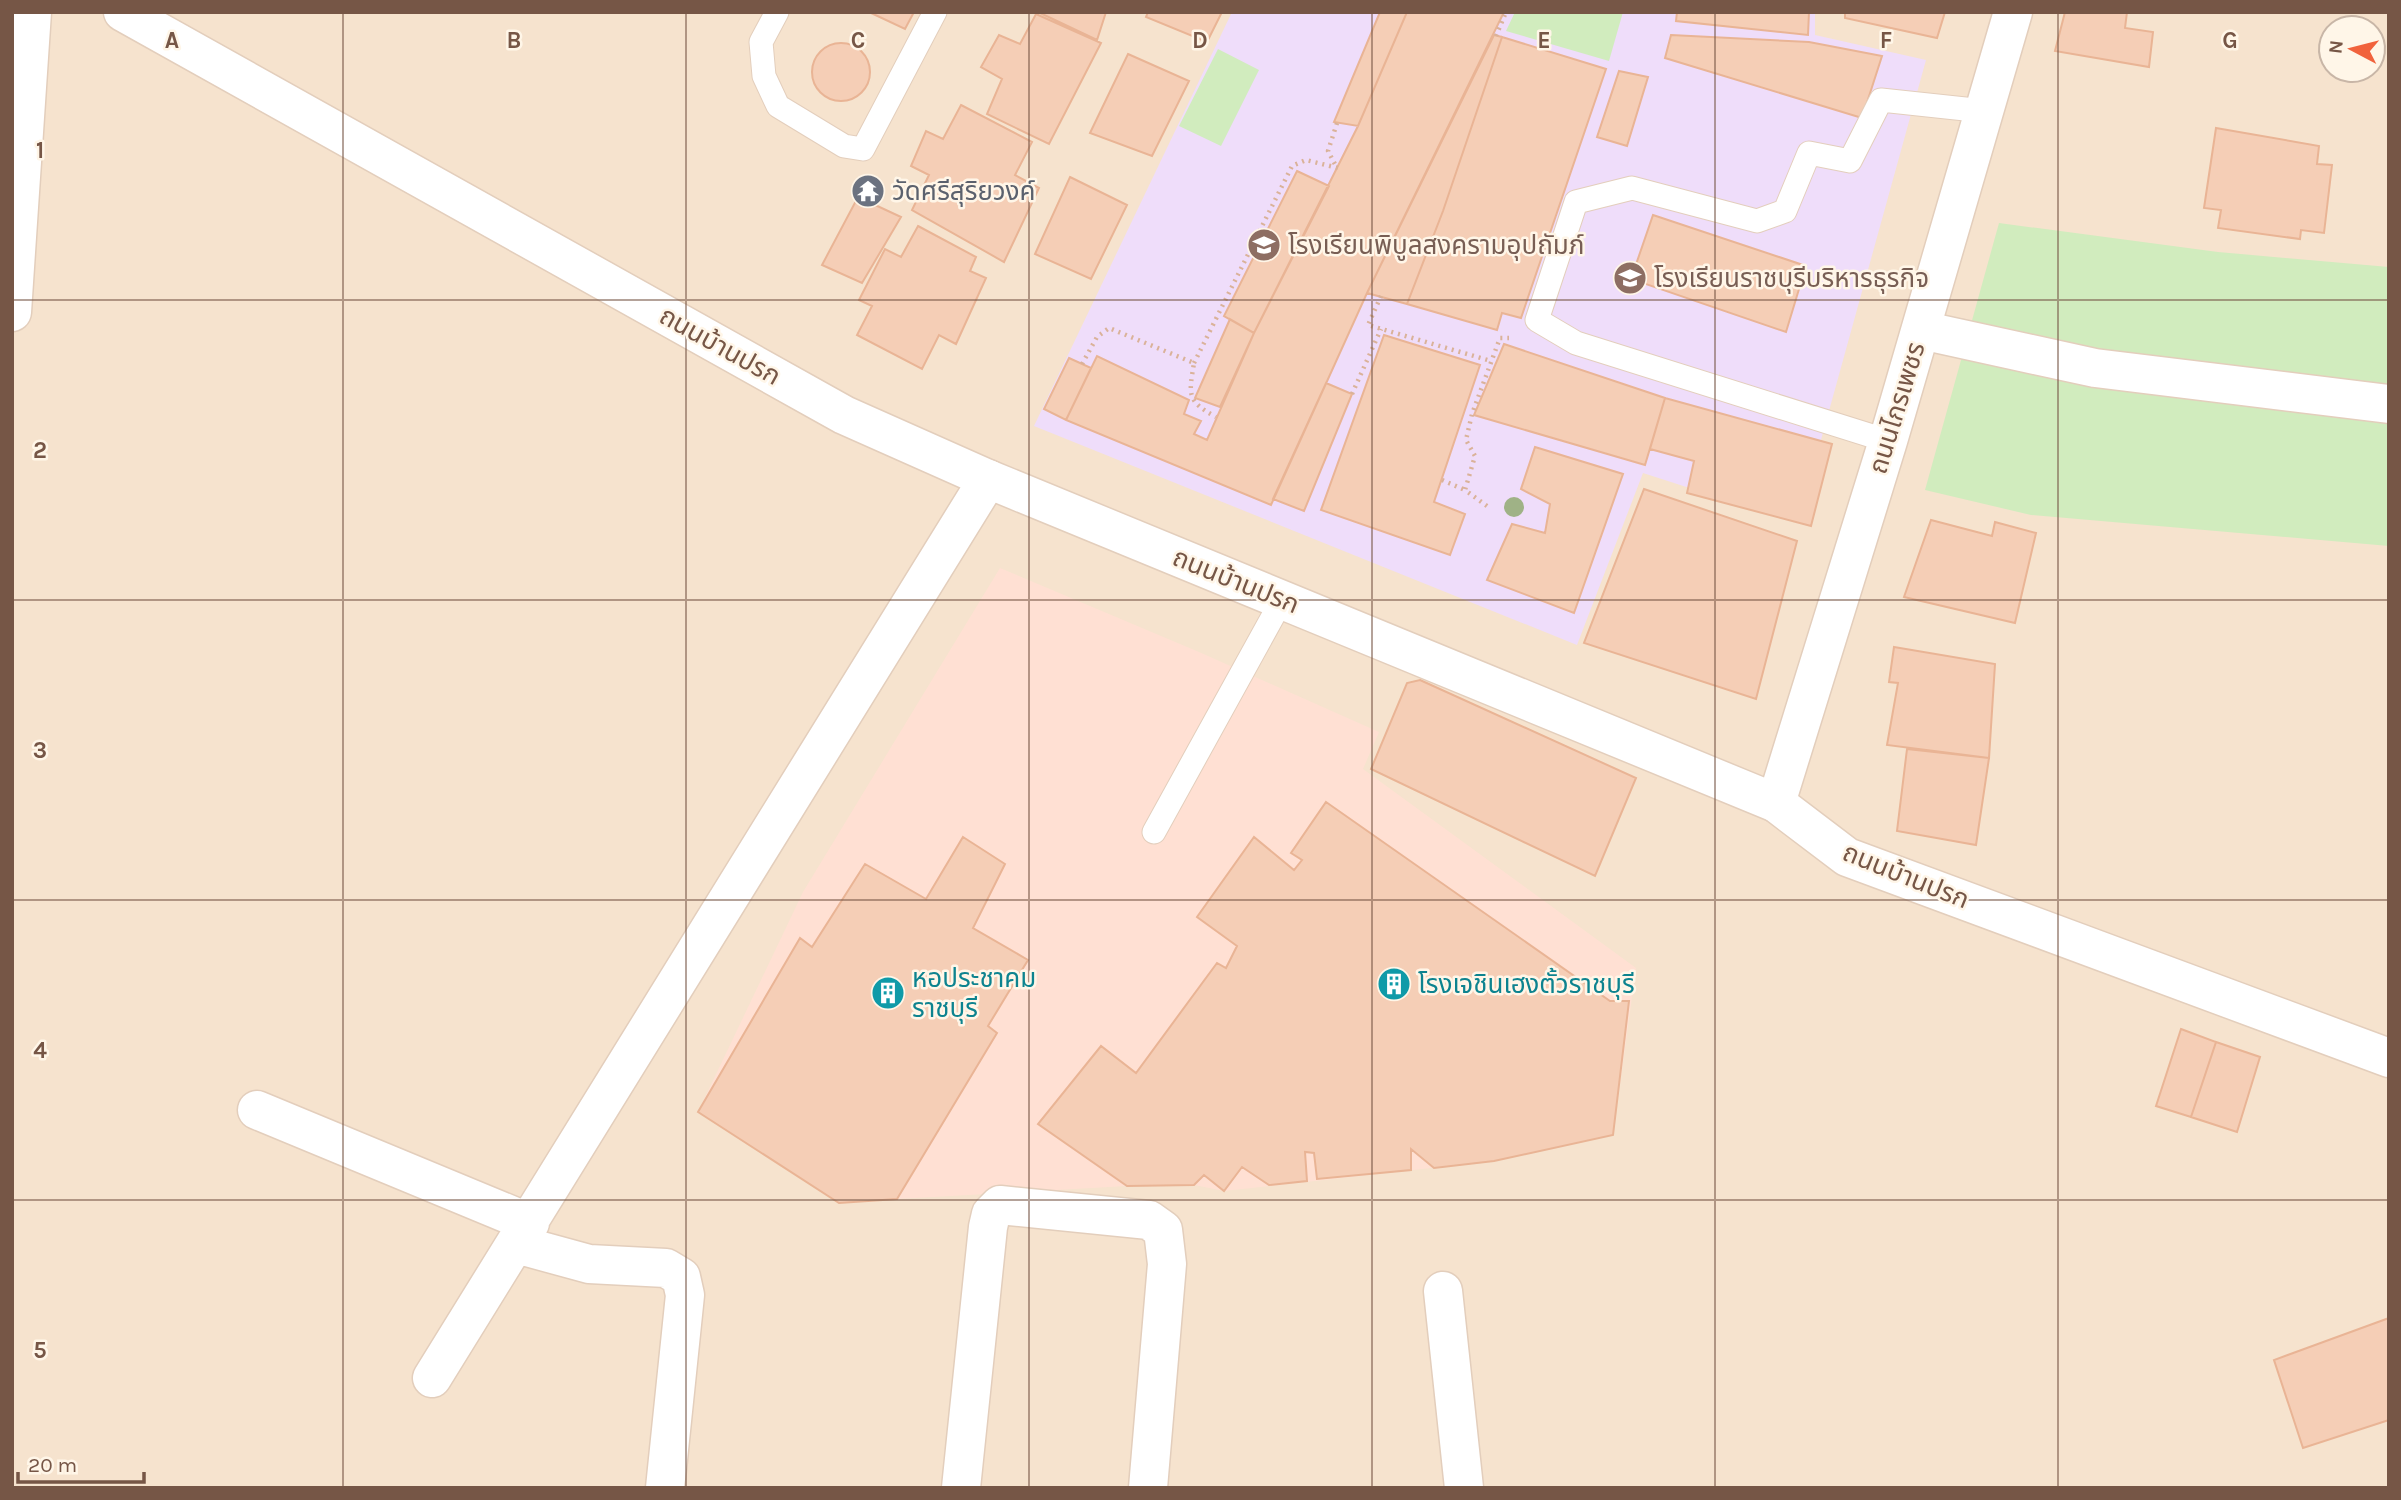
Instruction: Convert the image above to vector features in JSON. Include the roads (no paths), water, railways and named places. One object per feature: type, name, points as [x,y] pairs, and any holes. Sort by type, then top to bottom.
[{"type":"street","points":[[12,312],[32,12]]},
{"type":"street","name":"ถนนบ้านปรก","points":[[123,12],[844,415],[988,479],[1776,803],[1847,857],[2389,1058]]},
{"type":"street","name":"ถนนไกรเพชร","points":[[1776,803],[1888,442],[2013,12]]},
{"type":"street","points":[[1921,330],[2095,368],[2389,404]]},
{"type":"street","points":[[432,1378],[988,479]]},
{"type":"street","points":[[257,1110],[589,1264],[666,1268],[681,1277],[685,1295],[665,1488]]},
{"type":"street","points":[[961,1488],[988,1227],[991,1214],[1000,1205],[1149,1220],[1163,1230],[1167,1264],[1148,1488]]},
{"type":"street","points":[[1443,1291],[1464,1488]]},
{"type":"lane","points":[[777,12],[761,42],[764,76],[778,106],[844,146],[863,149],[936,12]]},
{"type":"lane","points":[[1888,442],[1576,343],[1537,320],[1576,202],[1632,188],[1757,221],[1785,211],[1809,153],[1850,161],[1881,100],[1984,111]]},
{"type":"lane","points":[[1154,832],[1282,600]]},
{"type":"place","name":"วัดศรีสุริยวงค์","points":[[868,191]]},
{"type":"place","name":"โรงเรียนพิบูลสงครามอุปถัมภ์","points":[[1264,245]]},
{"type":"place","name":"โรงเรียนราชบุรีบริหารธุรกิจ","points":[[1630,278]]},
{"type":"place","name":"โรงเจชินเฮงตั้วราชบุรี","points":[[1394,984]]},
{"type":"place","name":"หอประชาคม ราชบุรี","points":[[888,993]]}]
